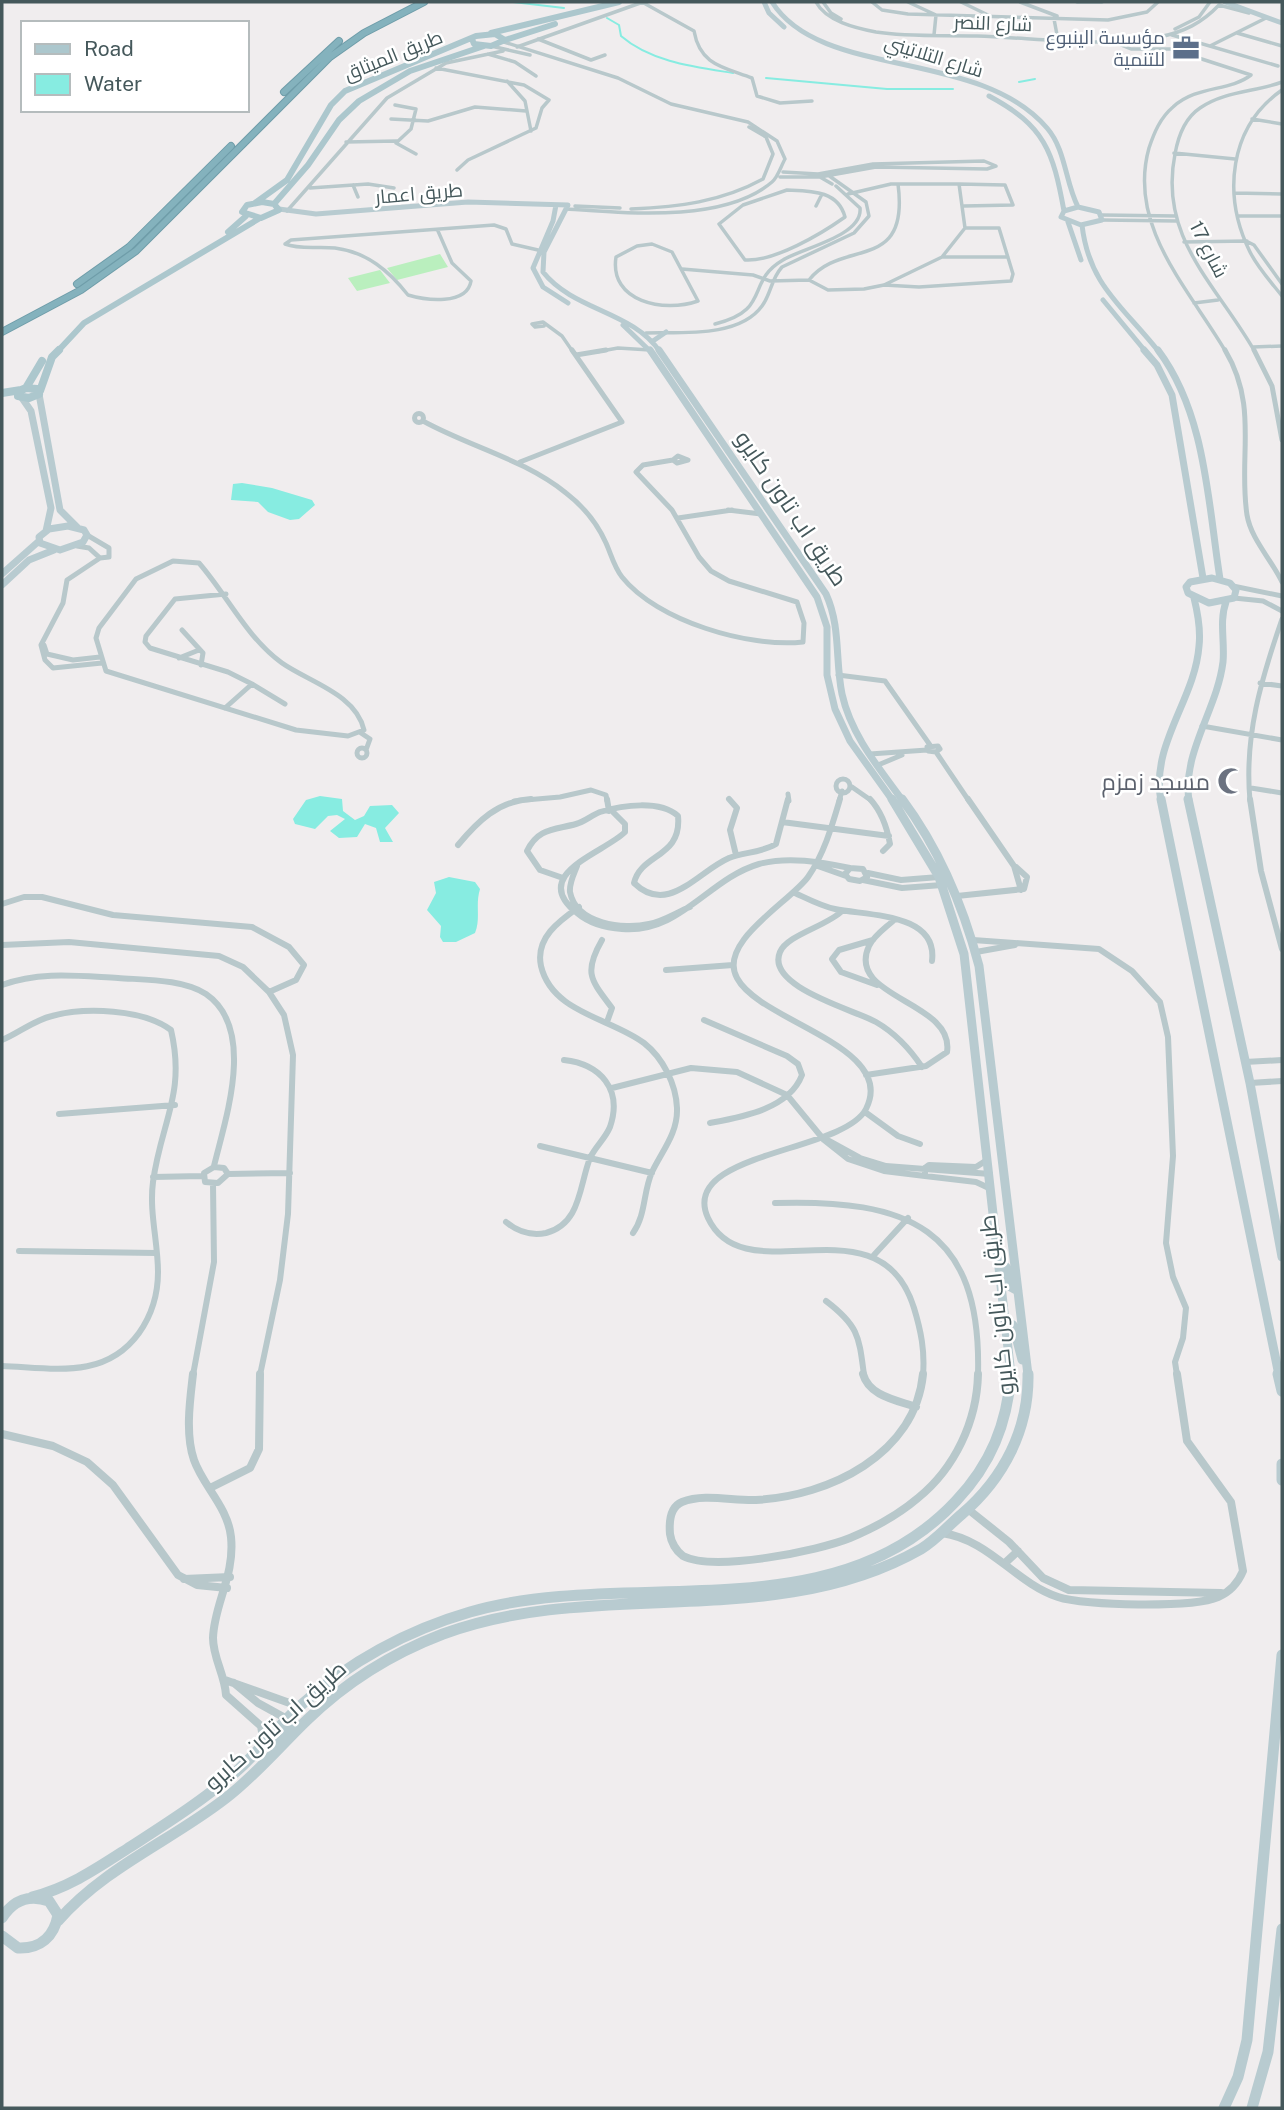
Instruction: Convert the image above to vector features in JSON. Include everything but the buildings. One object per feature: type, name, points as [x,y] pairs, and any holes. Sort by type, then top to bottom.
[{"type":"highway","points":[[2,326],[56,297],[129,247],[326,51],[370,22],[412,2]]},
{"type":"highway","points":[[2,332],[52,307],[122,262],[153,236],[330,57],[373,27],[424,2]]},
{"type":"main road","points":[[488,34],[619,2]]},
{"type":"main road","points":[[488,34],[505,41],[630,2]]},
{"type":"main road","name":"طريق الميثاق","points":[[255,203],[287,180],[331,104],[345,91],[488,34]]},
{"type":"main road","points":[[472,39],[474,44],[487,49]]},
{"type":"main road","name":"طريق الميثاق","points":[[281,210],[339,120],[359,101],[410,71],[487,49],[505,41]]},
{"type":"main road","points":[[246,216],[242,209],[255,203]]},
{"type":"main road","name":"طريق اعمار","points":[[255,203],[281,210]]},
{"type":"main road","points":[[2,396],[39,393],[52,357],[84,323],[260,218],[274,215],[281,210]]},
{"type":"main road","points":[[22,393],[53,347],[78,323],[212,243],[246,216],[260,218]]},
{"type":"street","points":[[281,210],[310,188],[382,102],[436,68],[487,49],[517,47],[643,2],[691,28],[698,36],[698,49],[716,65],[752,78],[755,93],[759,97],[780,103],[811,101]]},
{"type":"street","name":"شارع التلاتيني","points":[[764,2],[780,24],[807,39],[944,77],[985,94],[1018,113],[1037,129],[1049,145],[1064,211],[1061,217],[1068,222],[1095,287],[1157,365],[1172,395],[1203,578]]},
{"type":"street","name":"شارع التلاتيني","points":[[772,2],[788,23],[814,38],[950,74],[993,91],[1028,112],[1059,145],[1078,208]]},
{"type":"street","points":[[816,2],[825,14],[851,26],[889,33],[934,34]]},
{"type":"street","points":[[822,2],[831,13],[861,26],[934,34]]},
{"type":"street","points":[[872,2],[890,12],[1073,20],[1123,19],[1147,12],[1158,2]]},
{"type":"street","points":[[908,2],[936,15]]},
{"type":"street","points":[[961,2],[993,17]]},
{"type":"street","points":[[1020,2],[1073,20]]},
{"type":"street","points":[[1077,2],[1102,2]]},
{"type":"street","points":[[1225,2],[1250,13]]},
{"type":"street","points":[[1235,2],[1282,21]]},
{"type":"street","points":[[1209,3],[1282,21]]},
{"type":"street","name":"شارع النصر","points":[[1057,38],[1115,38],[1164,32],[1193,21],[1209,3]]},
{"type":"street","name":"شارع النصر","points":[[934,34],[1111,41],[1170,34],[1200,23],[1216,6]]},
{"type":"street","points":[[934,34],[936,15]]},
{"type":"street","points":[[1210,46],[1266,18]]},
{"type":"street","points":[[1054,19],[1057,38]]},
{"type":"street","points":[[1193,21],[1200,23]]},
{"type":"street","points":[[1164,32],[1278,66]]},
{"type":"street","points":[[1237,33],[1282,46]]},
{"type":"street","points":[[538,39],[590,59],[604,55]]},
{"type":"street","points":[[505,41],[618,78],[671,104],[748,122],[766,131],[785,159],[783,172],[760,191],[720,204],[681,212],[562,207]]},
{"type":"street","points":[[1111,41],[1131,49],[1171,49],[1251,75],[1243,80],[1193,92],[1176,103],[1164,115],[1152,136],[1145,157],[1143,180],[1150,218],[1164,258],[1223,346],[1241,383],[1250,422],[1245,508],[1255,540],[1266,551],[1282,582]]},
{"type":"street","points":[[487,49],[507,49],[626,85],[668,106],[739,122],[766,137],[773,154],[766,175],[749,188],[719,200],[675,208],[562,207]]},
{"type":"street","points":[[487,49],[536,76]]},
{"type":"street","points":[[436,68],[459,75],[507,80],[548,98],[542,108],[539,125],[468,160],[457,170]]},
{"type":"street","points":[[507,80],[524,99],[531,131]]},
{"type":"street","name":"شارع 17","points":[[1282,82],[1256,91],[1227,96],[1209,103],[1190,117],[1174,153],[1171,178],[1177,219],[1184,242],[1218,300],[1253,347],[1273,387],[1281,419],[1282,440]]},
{"type":"street","points":[[1210,87],[1227,96]]},
{"type":"street","points":[[1282,90],[1262,103],[1234,159],[1234,193],[1247,245],[1282,296]]},
{"type":"street","points":[[1256,91],[1272,95]]},
{"type":"street","points":[[346,142],[397,141],[411,129],[415,108],[395,105]]},
{"type":"street","points":[[391,119],[413,122],[441,119],[472,107],[526,111]]},
{"type":"street","points":[[1252,119],[1282,124]]},
{"type":"street","points":[[397,141],[397,146],[416,154]]},
{"type":"street","points":[[771,149],[780,148]]},
{"type":"street","points":[[1174,153],[1234,159]]},
{"type":"street","points":[[779,177],[806,176],[873,164],[984,161],[996,166],[987,169],[877,167],[820,177],[806,176],[783,172]]},
{"type":"street","points":[[576,355],[630,348],[666,332],[710,329],[744,321],[763,305],[775,273],[799,257],[854,233],[864,225],[869,213],[866,202],[828,176]]},
{"type":"street","points":[[630,348],[740,317],[755,306],[766,273],[790,256],[853,225],[860,210],[848,194],[820,177]]},
{"type":"street","points":[[848,194],[898,184],[1005,185],[1013,205],[964,206]]},
{"type":"street","points":[[753,275],[770,281],[809,279],[882,243],[897,230],[902,221],[898,184]]},
{"type":"street","points":[[942,257],[965,228],[959,184]]},
{"type":"street","points":[[310,188],[353,185],[394,188]]},
{"type":"street","points":[[353,185],[358,197]]},
{"type":"street","points":[[749,188],[760,191]]},
{"type":"street","points":[[840,222],[844,211],[832,196],[778,191],[743,205],[719,224],[743,259],[760,261],[840,222],[858,225],[852,230],[854,233]]},
{"type":"street","points":[[1234,193],[1282,194]]},
{"type":"street","points":[[816,206],[822,194]]},
{"type":"street","name":"طريق اعمار","points":[[281,210],[321,218],[468,205],[562,207]]},
{"type":"street","points":[[562,207],[542,249],[544,274],[560,292],[648,341]]},
{"type":"street","points":[[1064,211],[1093,209],[1102,217]]},
{"type":"street","points":[[1068,222],[1082,225],[1102,217],[1177,219]]},
{"type":"street","points":[[1239,218],[1282,218]]},
{"type":"street","points":[[1082,225],[1084,250],[1096,281],[1107,297],[1163,356],[1183,390],[1220,579]]},
{"type":"street","points":[[438,231],[452,263],[470,278],[470,287],[454,297],[426,299],[408,295],[383,266],[350,251],[285,244],[299,239],[357,238],[438,231],[500,226],[506,229],[514,245],[542,249]]},
{"type":"street","points":[[682,271],[753,275],[775,273],[785,277],[809,279],[819,288],[835,291],[884,285],[919,287],[1004,282],[1013,278],[999,228],[965,228]]},
{"type":"street","points":[[350,251],[357,238]]},
{"type":"street","points":[[1184,242],[1247,242],[1254,245],[1282,282]]},
{"type":"street","points":[[652,244],[669,249],[682,271],[698,302],[686,306],[662,307],[645,303],[627,291],[617,278],[613,265],[619,254],[640,245],[652,244]]},
{"type":"street","name":"طريق اب تاون كايرو","points":[[3,1940],[18,1948],[33,1948],[47,1940],[58,1921],[87,1892],[220,1804],[340,1691],[365,1673],[420,1644],[461,1628],[506,1616],[602,1604],[745,1599],[818,1590],[874,1572],[909,1555],[942,1533],[969,1510],[994,1482],[1013,1451],[1027,1404],[1027,1368],[985,1000],[973,940],[957,896],[931,841],[870,754],[852,723],[838,677],[838,642],[832,606],[799,554],[736,460],[648,341],[620,323],[560,299],[544,287],[534,275],[542,249]]},
{"type":"street","points":[[884,285],[942,257],[1007,257]]},
{"type":"street","points":[[1194,303],[1218,300]]},
{"type":"street","points":[[520,462],[622,422],[561,334],[544,326]]},
{"type":"street","name":"طريق اب تاون كايرو","points":[[2,1915],[13,1904],[56,1891],[79,1880],[211,1791],[264,1744],[300,1706],[329,1683],[412,1633],[457,1616],[516,1600],[640,1590],[759,1586],[821,1577],[875,1557],[930,1524],[966,1493],[987,1466],[1001,1439],[1013,1392],[970,986],[961,940],[940,881],[900,810],[850,741],[829,690],[827,641],[822,607],[691,411],[648,341]]},
{"type":"street","points":[[1253,347],[1282,346]]},
{"type":"street","points":[[2,574],[39,541],[46,531],[51,508],[31,411],[22,393]]},
{"type":"street","points":[[39,393],[60,510],[77,527],[82,541],[100,558]]},
{"type":"street","points":[[691,411],[709,422]]},
{"type":"street","points":[[422,421],[542,474],[575,501],[599,528],[622,576],[660,608],[704,627],[729,634],[781,643],[805,640],[804,622],[797,602],[740,586],[708,570],[695,556],[678,518],[636,472],[643,465],[673,460]]},
{"type":"street","points":[[716,447],[721,446],[736,460]]},
{"type":"street","points":[[741,509],[752,501]]},
{"type":"street","points":[[678,518],[741,509],[761,514]]},
{"type":"street","points":[[46,531],[58,526],[77,527]]},
{"type":"street","points":[[39,541],[44,547],[55,550]]},
{"type":"street","points":[[2,585],[29,560],[82,541],[109,548],[109,556]]},
{"type":"street","points":[[780,541],[794,555],[799,554]]},
{"type":"street","points":[[101,660],[77,663],[62,669],[50,666],[41,654],[40,642],[63,605],[64,583],[100,558],[109,556]]},
{"type":"street","points":[[77,663],[57,658],[44,651],[44,641],[67,605],[68,583],[109,556]]},
{"type":"street","points":[[361,733],[365,726],[360,718],[319,683],[272,656],[244,625],[226,594],[200,563],[182,560],[161,566],[136,579],[99,628],[96,638],[101,660],[111,674],[152,683],[266,723],[337,737],[361,733],[370,739],[366,750]]},
{"type":"street","points":[[803,576],[808,576],[832,606]]},
{"type":"street","points":[[1282,596],[1233,586],[1220,579],[1203,578],[1188,584],[1188,593],[1209,603],[1230,600],[1262,601],[1282,611]]},
{"type":"street","points":[[1233,586],[1230,600],[1222,612],[1222,667],[1189,760],[1188,797],[1250,1083],[1282,1257]]},
{"type":"street","points":[[226,594],[174,599],[146,636],[145,642],[150,648],[252,684],[285,704]]},
{"type":"street","points":[[1194,598],[1201,624],[1200,653],[1192,681],[1164,744],[1158,790],[1282,1391]]},
{"type":"street","points":[[1282,619],[1260,683],[1250,734],[1251,788],[1257,853],[1279,929],[1282,949]]},
{"type":"street","points":[[182,629],[203,653],[201,665]]},
{"type":"street","points":[[827,641],[838,642]]},
{"type":"street","points":[[180,658],[199,650]]},
{"type":"street","points":[[50,666],[57,658]]},
{"type":"street","points":[[563,878],[564,898],[576,909],[603,926],[642,930],[667,923],[748,868],[776,862],[861,868],[868,873],[901,880],[940,881],[957,896],[1021,890],[1014,866],[885,681],[863,676],[838,677]]},
{"type":"street","points":[[1260,683],[1282,686]]},
{"type":"street","points":[[225,708],[252,684]]},
{"type":"street","points":[[1202,726],[1282,740]]},
{"type":"street","points":[[850,741],[869,761],[878,765],[929,747]]},
{"type":"street","points":[[870,754],[904,754]]},
{"type":"street","points":[[842,792],[835,788],[836,783],[845,781],[871,799],[885,821],[889,836],[889,847],[883,851]]},
{"type":"street","points":[[775,1203],[863,1204],[908,1218],[930,1232],[947,1249],[964,1275],[974,1302],[980,1365],[979,1398],[970,1430],[951,1465],[922,1496],[884,1522],[811,1551],[754,1559],[695,1559],[677,1550],[672,1542],[671,1512],[684,1500],[759,1500],[814,1492],[866,1465],[895,1438],[916,1407],[924,1366],[922,1336],[916,1306],[901,1278],[874,1255],[829,1246],[778,1253],[751,1251],[724,1240],[708,1221],[705,1212],[711,1184],[730,1167],[824,1140],[865,1112],[870,1090],[866,1075],[852,1055],[830,1038],[753,1001],[738,984],[733,965],[734,955],[744,937],[795,893],[831,831],[842,792],[852,787]]},
{"type":"street","points":[[1251,788],[1282,793]]},
{"type":"street","points":[[458,845],[480,818],[519,799],[555,798],[595,790],[606,795],[611,811],[625,824],[625,832],[563,878]]},
{"type":"street","points":[[563,878],[536,869],[528,854],[529,844],[552,827],[573,825],[630,806],[658,805],[670,809],[678,816],[679,828],[672,843],[661,856],[636,874],[634,883],[647,894],[661,896],[675,893],[720,862],[736,855],[772,847],[778,840],[789,805],[788,794]]},
{"type":"street","points":[[730,799],[737,808],[730,830],[736,855]]},
{"type":"street","points":[[782,822],[831,831],[889,836]]},
{"type":"street","points":[[813,864],[851,880],[902,888],[940,881]]},
{"type":"street","points":[[576,909],[570,891],[578,865]]},
{"type":"street","points":[[846,876],[850,868]]},
{"type":"street","points":[[863,880],[868,873]]},
{"type":"street","points":[[795,893],[842,911],[895,919],[916,926],[926,935],[934,952],[932,961]]},
{"type":"street","points":[[2,904],[17,899],[42,897],[113,915],[239,924],[258,929],[299,956],[304,965],[296,980],[269,992]]},
{"type":"street","points":[[576,909],[553,927],[543,941],[540,956],[542,973],[559,996],[644,1043],[668,1073],[676,1100],[676,1121],[669,1143],[652,1173],[643,1197],[640,1222],[633,1233]]},
{"type":"street","points":[[842,911],[824,927],[783,947],[778,959],[781,972],[801,989],[860,1013],[888,1030],[911,1050],[922,1067]]},
{"type":"street","points":[[866,1075],[938,1063],[949,1048],[947,1032],[935,1019],[881,986],[870,976],[865,964],[867,951],[874,939],[895,919]]},
{"type":"street","points":[[874,939],[839,950],[832,959],[841,972],[881,986]]},
{"type":"street","points":[[602,940],[593,957],[590,975],[594,989],[612,1008],[607,1022]]},
{"type":"street","points":[[930,1524],[942,1533],[964,1536],[1041,1589],[1072,1600],[1208,1600],[1223,1593],[1241,1578],[1242,1556],[1231,1502],[1187,1441],[1175,1362],[1183,1338],[1186,1308],[1170,1269],[1166,1243],[1173,1156],[1168,1037],[1160,1002],[1132,971],[1100,948],[1014,945],[973,940]]},
{"type":"street","points":[[2,945],[69,942],[211,955],[243,967],[269,992],[284,1015],[292,1045],[290,1172],[284,1257],[258,1384],[258,1453],[250,1468],[210,1488]]},
{"type":"street","points":[[976,952],[1014,945]]},
{"type":"street","points":[[666,970],[733,965]]},
{"type":"street","points":[[2,985],[26,976],[47,975],[182,985],[210,998],[227,1027],[234,1062],[233,1093],[214,1166]]},
{"type":"street","points":[[2,1040],[46,1018],[71,1013],[160,1021],[172,1030],[179,1060],[179,1087],[153,1177],[150,1220],[159,1276],[152,1307],[132,1345],[101,1366],[83,1370],[2,1366]]},
{"type":"street","points":[[704,1020],[793,1060],[801,1070],[802,1080],[787,1095],[752,1113],[710,1123]]},
{"type":"street","points":[[506,1222],[523,1233],[556,1230],[577,1206],[590,1158],[614,1115],[612,1088],[595,1067],[564,1059]]},
{"type":"street","points":[[1245,1062],[1282,1060]]},
{"type":"street","points":[[612,1088],[668,1073],[702,1068],[725,1069],[787,1095],[824,1140],[877,1164],[970,1182],[992,1190]]},
{"type":"street","points":[[1250,1083],[1282,1081]]},
{"type":"street","points":[[59,1114],[175,1105]]},
{"type":"street","points":[[865,1112],[883,1122],[899,1139],[920,1144]]},
{"type":"street","points":[[540,1146],[652,1173]]},
{"type":"street","points":[[969,1170],[982,1166],[988,1158]]},
{"type":"street","points":[[925,1173],[929,1165],[990,1174]]},
{"type":"street","points":[[202,1175],[206,1169],[214,1166],[224,1168],[228,1174]]},
{"type":"street","points":[[969,1170],[970,1182]]},
{"type":"street","points":[[228,1174],[290,1172]]},
{"type":"street","points":[[202,1175],[205,1182],[214,1184],[223,1181],[228,1174]]},
{"type":"street","points":[[153,1177],[202,1175]]},
{"type":"street","points":[[214,1184],[213,1271],[193,1376],[189,1419],[194,1460],[210,1488],[231,1536],[230,1577],[213,1635],[216,1663],[225,1680],[229,1699],[261,1726],[264,1744]]},
{"type":"street","points":[[874,1255],[908,1218]]},
{"type":"street","points":[[998,1249],[1009,1286],[1018,1291]]},
{"type":"street","points":[[19,1251],[156,1253]]},
{"type":"street","points":[[826,1301],[842,1313],[858,1334],[864,1357],[863,1375],[869,1387],[916,1407]]},
{"type":"street","points":[[1006,1322],[1013,1325],[1019,1354],[1027,1368]]},
{"type":"street","points":[[2,1434],[65,1451],[96,1469],[113,1485],[173,1570],[184,1579],[204,1586],[227,1588]]},
{"type":"street","points":[[1282,1464],[1282,1480]]},
{"type":"street","points":[[969,1510],[1018,1551],[1043,1578],[1069,1590],[1223,1593]]},
{"type":"street","points":[[1004,1563],[1018,1551]]},
{"type":"street","points":[[184,1579],[230,1577]]},
{"type":"street","points":[[602,1604],[611,1598],[635,1595],[640,1590]]},
{"type":"street","points":[[1149,1592],[1151,1601]]},
{"type":"street","points":[[1224,2108],[1238,2077],[1247,2040],[1282,1655]]},
{"type":"street","points":[[225,1680],[246,1684],[273,1699],[300,1706]]},
{"type":"street","points":[[225,1680],[236,1684],[258,1703],[287,1719],[289,1728],[249,1779]]},
{"type":"street","points":[[32,1897],[44,1899],[54,1905],[58,1921]]},
{"type":"street","points":[[1252,2108],[1268,2052],[1282,1929]]},
{"type":"green space","points":[[440,254],[448,267],[397,280],[387,268]]},
{"type":"green space","points":[[380,270],[390,283],[357,291],[348,278]]},
{"type":"water","points":[[233,484],[272,488],[312,500],[315,505],[299,519],[290,520],[268,512],[258,502],[231,500]]},
{"type":"water","points":[[320,796],[342,799],[343,811],[355,820],[364,816],[370,806],[392,805],[399,813],[385,828],[393,842],[380,842],[376,828],[365,824],[357,837],[339,838],[330,831],[345,819],[337,815],[328,816],[315,829],[295,824],[293,819],[306,800]]},
{"type":"water","points":[[449,877],[475,882],[480,889],[475,933],[456,942],[443,942],[440,937],[441,926],[427,910],[436,893],[434,882]]},
{"type":"waterway","points":[[513,2],[564,8]]},
{"type":"waterway","points":[[607,18],[619,25],[621,36],[646,52],[674,62],[733,73]]},
{"type":"waterway","points":[[766,78],[887,89],[953,89]]},
{"type":"waterway","points":[[1019,82],[1035,79]]},
{"type":"place","name":"مؤسسة الينبوع للتنمية","points":[[1186,48]]},
{"type":"place","name":"مسجد زمزم","points":[[1231,781]]}]
